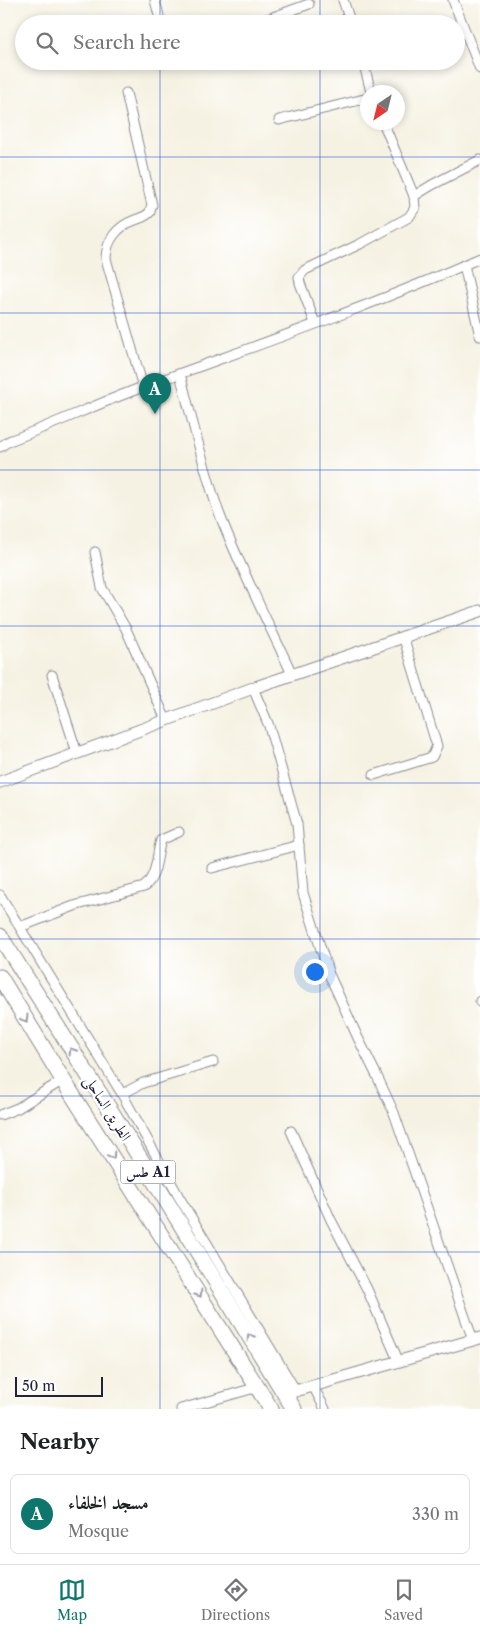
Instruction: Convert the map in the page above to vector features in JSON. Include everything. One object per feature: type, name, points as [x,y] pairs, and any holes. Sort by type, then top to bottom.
[{"type":"highway","name":"الطريق الساحلى","points":[[0,936],[175,1216],[290,1392],[294,1409]]},
{"type":"highway","name":"الطريق الساحلى","points":[[0,977],[271,1409]]},
{"type":"highway","points":[[157,1228],[175,1216]]},
{"type":"street","points":[[155,0],[159,15]]},
{"type":"street","points":[[343,0],[349,15]]},
{"type":"street","points":[[454,0],[460,15]]},
{"type":"street","points":[[279,15],[310,4]]},
{"type":"street","points":[[465,29],[480,69]]},
{"type":"street","points":[[365,70],[369,85]]},
{"type":"street","points":[[126,93],[152,205],[150,212],[144,217],[133,220],[118,229],[106,249],[106,259],[143,387]]},
{"type":"street","points":[[279,120],[360,100]]},
{"type":"street","points":[[315,323],[300,284],[299,277],[305,270],[360,244],[409,217],[415,208],[414,196],[386,130]]},
{"type":"street","points":[[414,196],[480,160]]},
{"type":"street","points":[[0,448],[9,441],[143,387],[315,323],[480,258]]},
{"type":"street","points":[[464,265],[480,336]]},
{"type":"street","points":[[180,374],[218,509],[233,547],[292,674]]},
{"type":"street","points":[[96,552],[96,565],[102,588],[126,629],[166,720]]},
{"type":"street","points":[[0,782],[292,674],[480,611]]},
{"type":"street","points":[[374,775],[432,757],[437,746],[403,636]]},
{"type":"street","points":[[52,675],[77,753]]},
{"type":"street","points":[[0,895],[122,1094],[290,1392],[476,1339],[394,1113],[329,974],[320,941],[304,898],[297,824],[269,726],[253,688]]},
{"type":"street","points":[[20,927],[74,906],[144,887],[154,875],[161,840],[179,832]]},
{"type":"street","points":[[212,868],[299,845]]},
{"type":"street","points":[[122,1094],[143,1083],[213,1062]]},
{"type":"street","points":[[0,1115],[18,1108],[63,1080]]},
{"type":"street","points":[[291,1131],[331,1220],[367,1289],[398,1360]]},
{"type":"street","points":[[313,1386],[325,1409]]},
{"type":"street","points":[[181,1409],[196,1407],[258,1387]]},
{"type":"place","name":"مسجد الخلفاء","points":[[155,414]]}]
